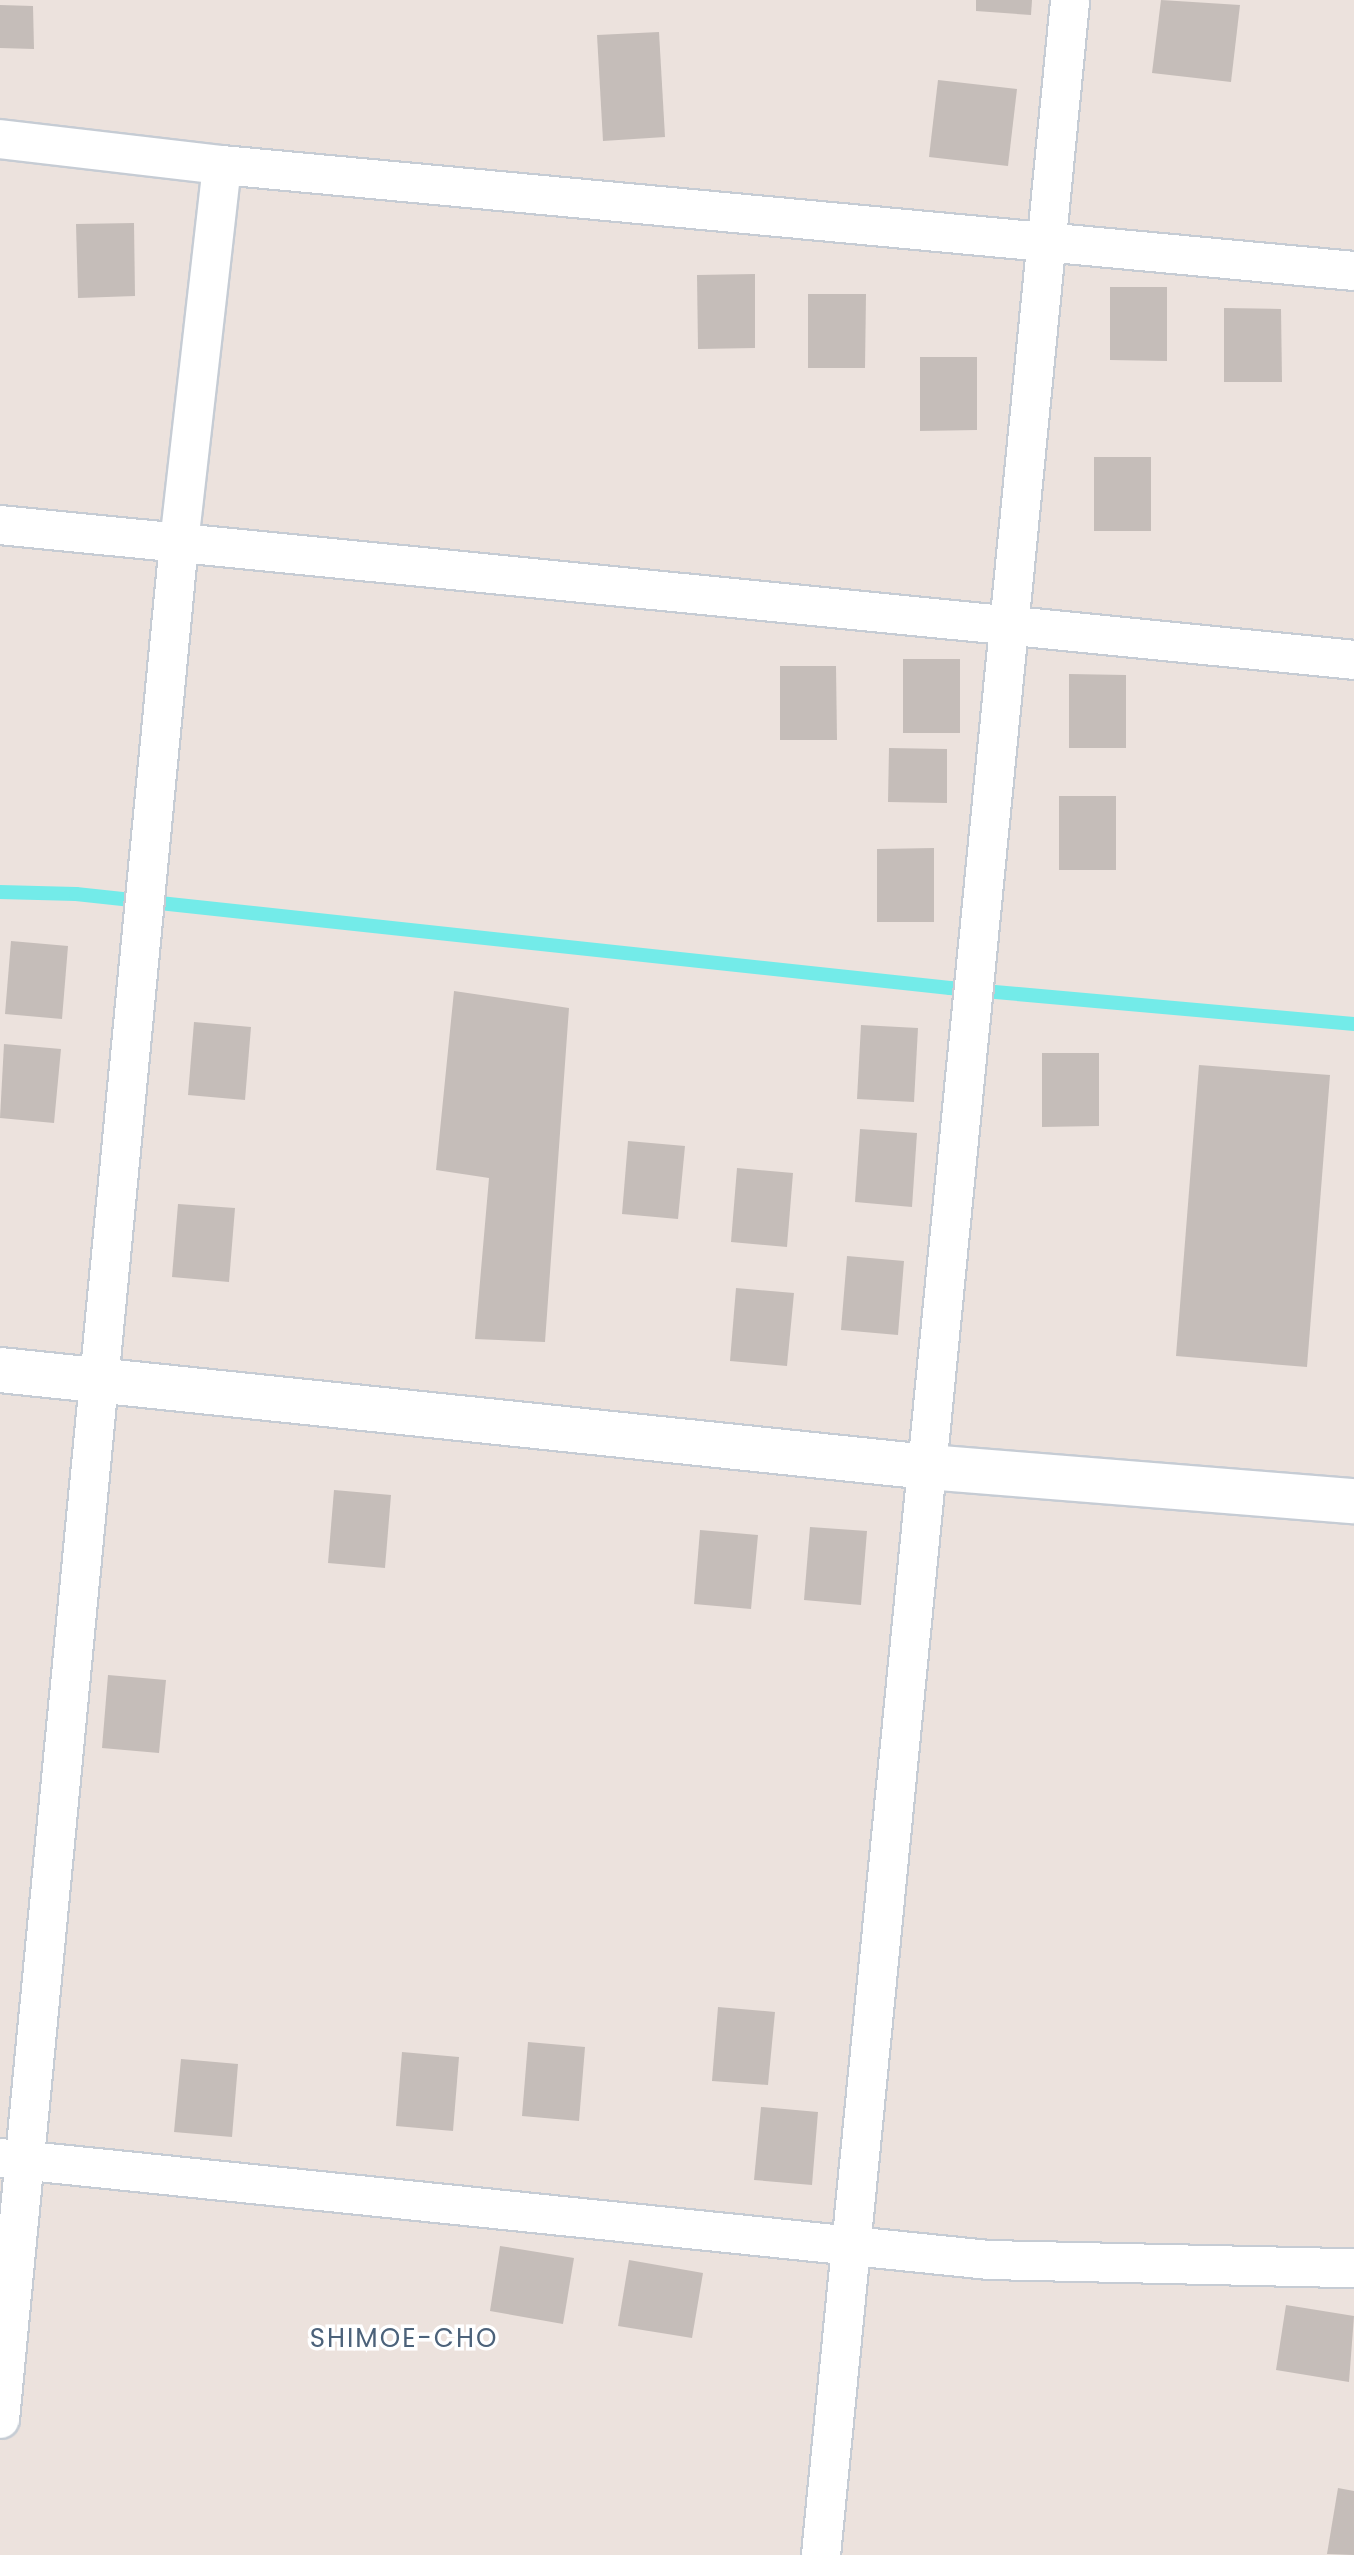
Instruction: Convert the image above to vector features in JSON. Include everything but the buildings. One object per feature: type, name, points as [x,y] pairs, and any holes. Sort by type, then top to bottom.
[{"type":"street","points":[[821,2555],[928,1467],[1043,240],[1070,0]]},
{"type":"street","points":[[0,139],[222,165],[1354,271]]},
{"type":"street","points":[[0,2419],[11,2159],[99,1379],[179,543],[222,165]]},
{"type":"street","points":[[0,525],[1354,660]]},
{"type":"street","points":[[0,1370],[928,1467],[1354,1501]]},
{"type":"street","points":[[11,2159],[851,2242],[989,2260],[1354,2268]]},
{"type":"waterway","points":[[0,892],[76,894],[950,988],[1354,1024]]},
{"type":"district","name":"SHIMOE-CHO","points":[[404,2339]]}]
